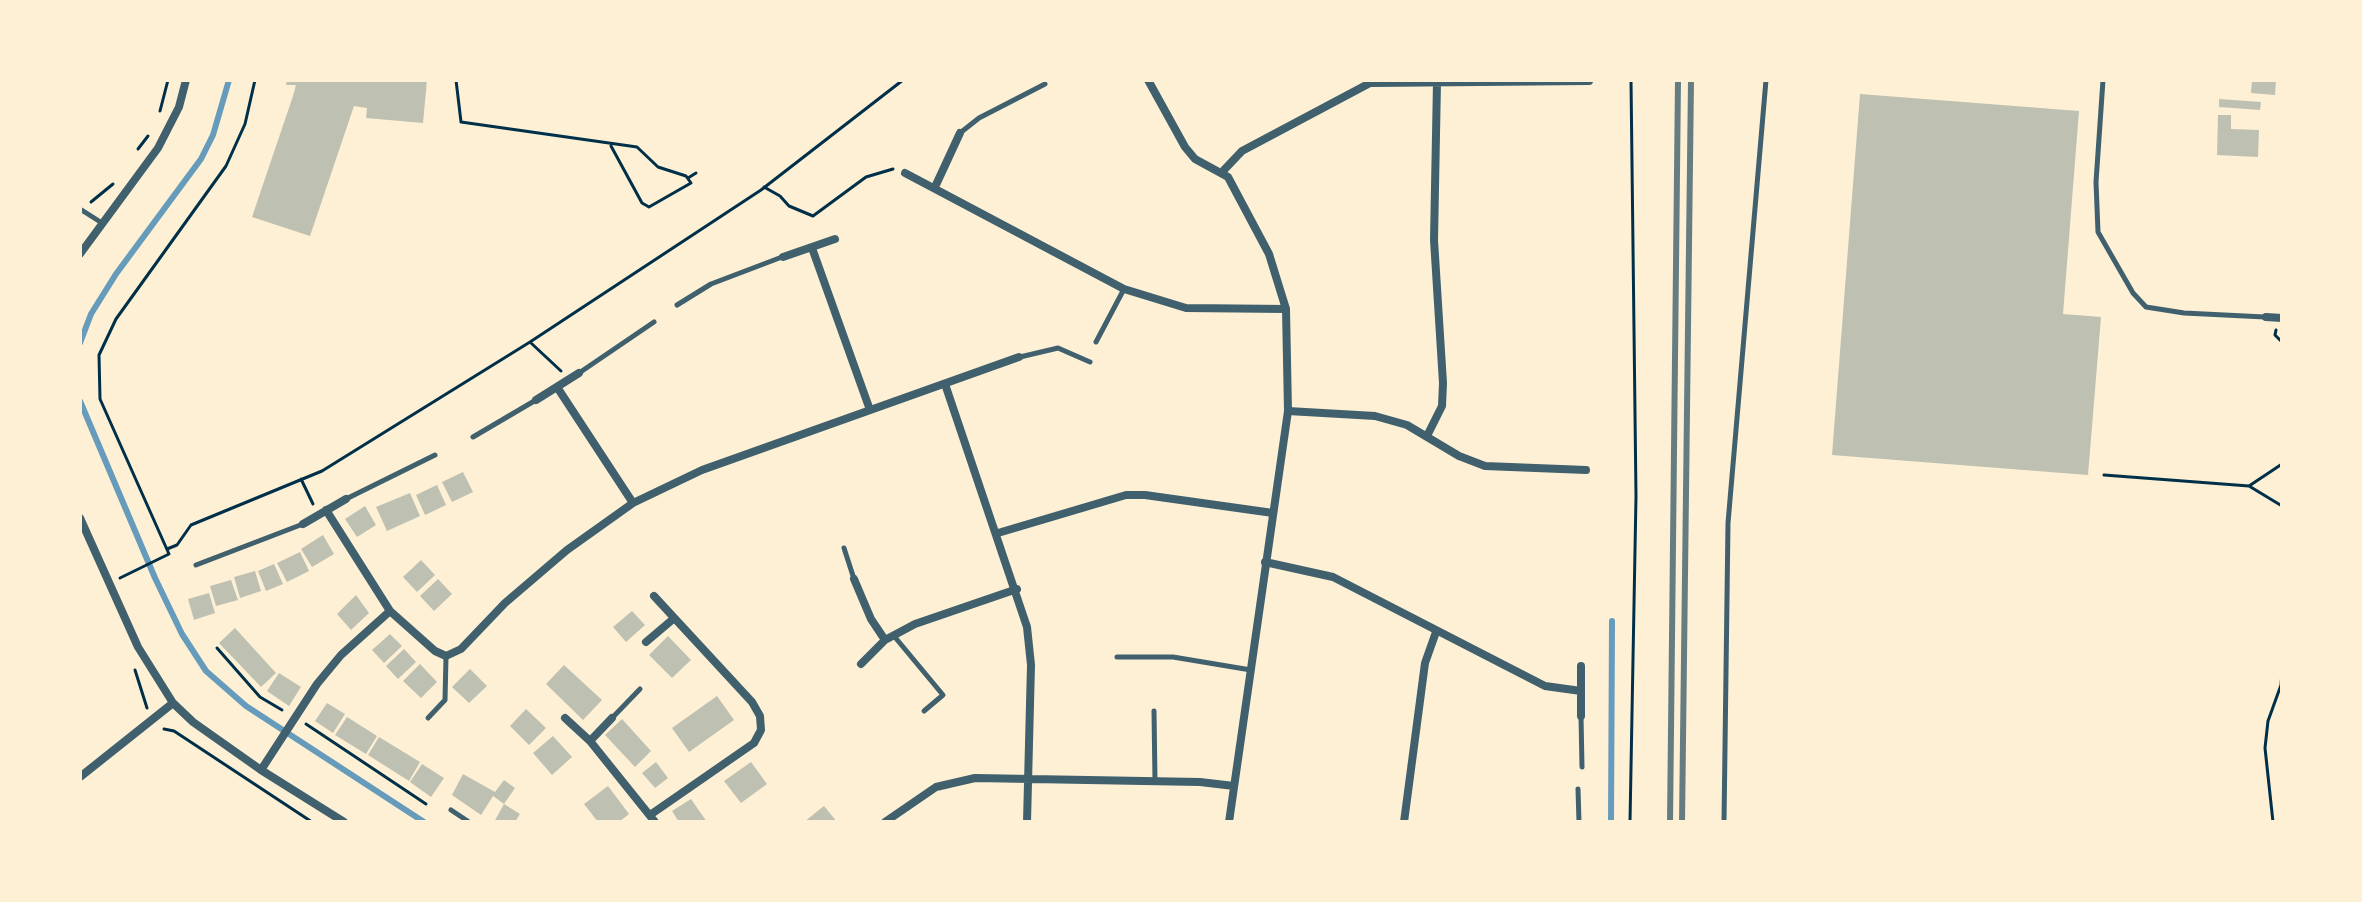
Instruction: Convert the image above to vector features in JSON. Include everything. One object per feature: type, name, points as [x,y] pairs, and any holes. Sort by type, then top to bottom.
[{"type":"street","points":[[80,254],[170,128],[186,80]]},
{"type":"street","points":[[1148,80],[1185,147],[1195,159],[1223,171],[1269,254],[1286,309],[1288,411],[1229,822]]},
{"type":"street","points":[[1223,171],[1242,151],[1370,82],[1589,81]]},
{"type":"street","points":[[1427,436],[1442,406],[1443,383],[1434,240],[1437,82]]},
{"type":"street","points":[[935,187],[960,133]]},
{"type":"street","points":[[905,173],[1124,289],[1186,308],[1286,309]]},
{"type":"street","points":[[783,257],[835,239]]},
{"type":"street","points":[[812,248],[870,410]]},
{"type":"street","points":[[2266,317],[2282,318]]},
{"type":"street","points":[[326,510],[390,611],[435,651],[446,656],[461,649],[505,603],[567,550],[633,503],[702,470],[1019,357]]},
{"type":"street","points":[[536,400],[579,373]]},
{"type":"street","points":[[945,384],[1017,589],[1027,627],[1031,665],[1027,822]]},
{"type":"street","points":[[557,387],[633,503]]},
{"type":"street","points":[[1288,411],[1375,416],[1407,425],[1459,456],[1485,466],[1586,470]]},
{"type":"street","points":[[998,533],[1126,495],[1273,513]]},
{"type":"street","points":[[303,524],[346,499]]},
{"type":"street","points":[[80,518],[138,647],[173,703],[193,722],[261,770],[344,822]]},
{"type":"street","points":[[1265,562],[1333,577],[1545,686],[1581,691]]},
{"type":"street","points":[[854,579],[871,619],[890,638]]},
{"type":"street","points":[[861,664],[890,638],[1017,589]]},
{"type":"street","points":[[565,718],[590,741],[652,818],[754,743],[761,730],[760,716],[752,702],[672,620],[654,596]]},
{"type":"street","points":[[261,770],[317,684],[341,655],[390,611]]},
{"type":"street","points":[[646,642],[672,620]]},
{"type":"street","points":[[1404,822],[1425,663],[1436,632]]},
{"type":"street","points":[[1581,666],[1581,716]]},
{"type":"street","points":[[80,777],[173,703]]},
{"type":"street","points":[[590,741],[612,718]]},
{"type":"street","points":[[885,822],[936,787],[958,780],[1155,781],[1234,786]]},
{"type":"lane","points":[[1724,822],[1728,523],[1766,80]]},
{"type":"lane","points":[[2103,80],[2096,182],[2098,232],[2133,293],[2146,307],[2184,313],[2266,317]]},
{"type":"lane","points":[[960,133],[979,118],[1045,84]]},
{"type":"lane","points":[[80,209],[103,224]]},
{"type":"lane","points":[[677,305],[711,284],[783,257]]},
{"type":"lane","points":[[1096,342],[1124,289]]},
{"type":"lane","points":[[579,373],[654,322]]},
{"type":"lane","points":[[1019,357],[1058,348],[1090,362]]},
{"type":"lane","points":[[473,437],[536,400]]},
{"type":"lane","points":[[346,499],[435,455]]},
{"type":"lane","points":[[196,565],[303,524]]},
{"type":"lane","points":[[844,548],[854,579]]},
{"type":"lane","points":[[890,638],[943,695],[924,711]]},
{"type":"lane","points":[[428,718],[445,700],[446,656]]},
{"type":"lane","points":[[1117,657],[1173,657],[1252,670]]},
{"type":"lane","points":[[612,718],[640,689]]},
{"type":"lane","points":[[1154,711],[1155,781]]},
{"type":"lane","points":[[1581,716],[1582,767]]},
{"type":"lane","points":[[1578,789],[1579,822]]},
{"type":"lane","points":[[451,810],[469,822]]},
{"type":"lane","points":[[641,822],[652,818]]},
{"type":"path","points":[[155,122],[168,80]]},
{"type":"path","points":[[118,579],[169,554],[100,399],[99,355],[116,319],[226,166],[245,124],[255,80]]},
{"type":"path","points":[[456,80],[461,122],[611,146],[637,147],[658,167],[688,178],[691,183],[649,207],[642,203],[611,146]]},
{"type":"path","points":[[167,549],[177,545],[191,525],[322,471],[530,342],[764,187],[903,80]]},
{"type":"path","points":[[1630,822],[1636,496],[1631,80]]},
{"type":"path","points":[[134,156],[149,134]]},
{"type":"path","points":[[764,187],[780,196],[789,206],[813,216],[866,177],[889,169],[905,173]]},
{"type":"path","points":[[688,178],[696,173]]},
{"type":"path","points":[[91,202],[119,178]]},
{"type":"path","points":[[530,342],[569,379]]},
{"type":"path","points":[[2249,486],[2282,464]]},
{"type":"path","points":[[2104,475],[2249,486],[2282,506]]},
{"type":"path","points":[[301,479],[317,515]]},
{"type":"path","points":[[217,648],[260,697],[293,722],[426,804]]},
{"type":"path","points":[[2273,822],[2265,748],[2268,721],[2281,685],[2282,672]]},
{"type":"path","points":[[162,728],[174,731],[312,822]]},
{"type":"building","points":[[287,80],[427,80],[423,123],[366,118],[367,108],[354,106],[310,236],[252,217],[296,85],[286,85]]},
{"type":"building","points":[[2252,80],[2276,80],[2275,95],[2251,93]]},
{"type":"building","points":[[1860,94],[2079,111],[2063,314],[2101,317],[2088,475],[1832,455]]},
{"type":"building","points":[[2219,99],[2261,102],[2260,110],[2219,107]]},
{"type":"building","points":[[2218,115],[2231,115],[2231,129],[2259,130],[2258,157],[2217,155]]},
{"type":"building","points":[[463,472],[473,492],[452,502],[442,482]]},
{"type":"building","points":[[437,485],[446,505],[425,515],[416,495]]},
{"type":"building","points":[[410,493],[420,516],[387,531],[376,507]]},
{"type":"building","points":[[365,506],[376,525],[357,537],[345,519]]},
{"type":"building","points":[[323,535],[334,554],[312,567],[301,549]]},
{"type":"building","points":[[300,552],[309,571],[287,582],[277,563]]},
{"type":"building","points":[[421,560],[435,575],[417,592],[403,577]]},
{"type":"building","points":[[274,564],[283,584],[266,591],[258,571]]},
{"type":"building","points":[[255,571],[261,591],[240,598],[234,577]]},
{"type":"building","points":[[438,579],[452,594],[434,611],[420,596]]},
{"type":"building","points":[[231,580],[238,600],[216,606],[210,586]]},
{"type":"building","points":[[209,593],[215,613],[194,620],[188,599]]},
{"type":"building","points":[[356,595],[369,613],[351,630],[337,614]]},
{"type":"building","points":[[632,611],[645,625],[626,642],[613,627]]},
{"type":"building","points":[[235,628],[276,673],[261,687],[219,643]]},
{"type":"building","points":[[390,634],[402,646],[384,663],[372,650]]},
{"type":"building","points":[[668,636],[691,660],[672,678],[649,655]]},
{"type":"building","points":[[404,649],[416,662],[398,679],[386,666]]},
{"type":"building","points":[[420,664],[437,682],[421,698],[403,681]]},
{"type":"building","points":[[564,665],[602,700],[583,720],[546,684]]},
{"type":"building","points":[[470,669],[487,686],[469,703],[452,687]]},
{"type":"building","points":[[279,673],[301,687],[289,706],[267,691]]},
{"type":"building","points":[[717,696],[734,720],[689,752],[672,728]]},
{"type":"building","points":[[327,703],[345,714],[333,733],[315,721]]},
{"type":"building","points":[[526,709],[546,728],[529,745],[510,726]]},
{"type":"building","points":[[347,717],[377,736],[366,754],[335,735]]},
{"type":"building","points":[[622,719],[651,751],[635,767],[605,735]]},
{"type":"building","points":[[553,736],[572,757],[552,775],[533,753]]},
{"type":"building","points":[[379,737],[420,762],[409,781],[368,755]]},
{"type":"building","points":[[656,762],[668,778],[655,788],[642,773]]},
{"type":"building","points":[[751,762],[767,784],[741,803],[724,781]]},
{"type":"building","points":[[422,764],[444,778],[431,797],[410,782]]},
{"type":"building","points":[[463,774],[495,792],[504,780],[515,788],[504,804],[493,796],[481,815],[452,795]]},
{"type":"building","points":[[608,786],[629,814],[619,822],[598,822],[584,804]]},
{"type":"building","points":[[691,799],[707,822],[679,822],[672,811]]},
{"type":"building","points":[[504,804],[520,814],[515,822],[494,822]]},
{"type":"building","points":[[824,806],[837,822],[804,822]]},
{"type":"waterway","points":[[80,343],[91,314],[116,274],[201,159],[213,135],[229,80]]},
{"type":"waterway","points":[[80,401],[155,578],[182,634],[206,671],[246,706],[424,822]]},
{"type":"waterway","points":[[1611,822],[1612,621]]},
{"type":"railway","points":[[1670,822],[1678,80]]},
{"type":"railway","points":[[1682,822],[1691,80]]}]
